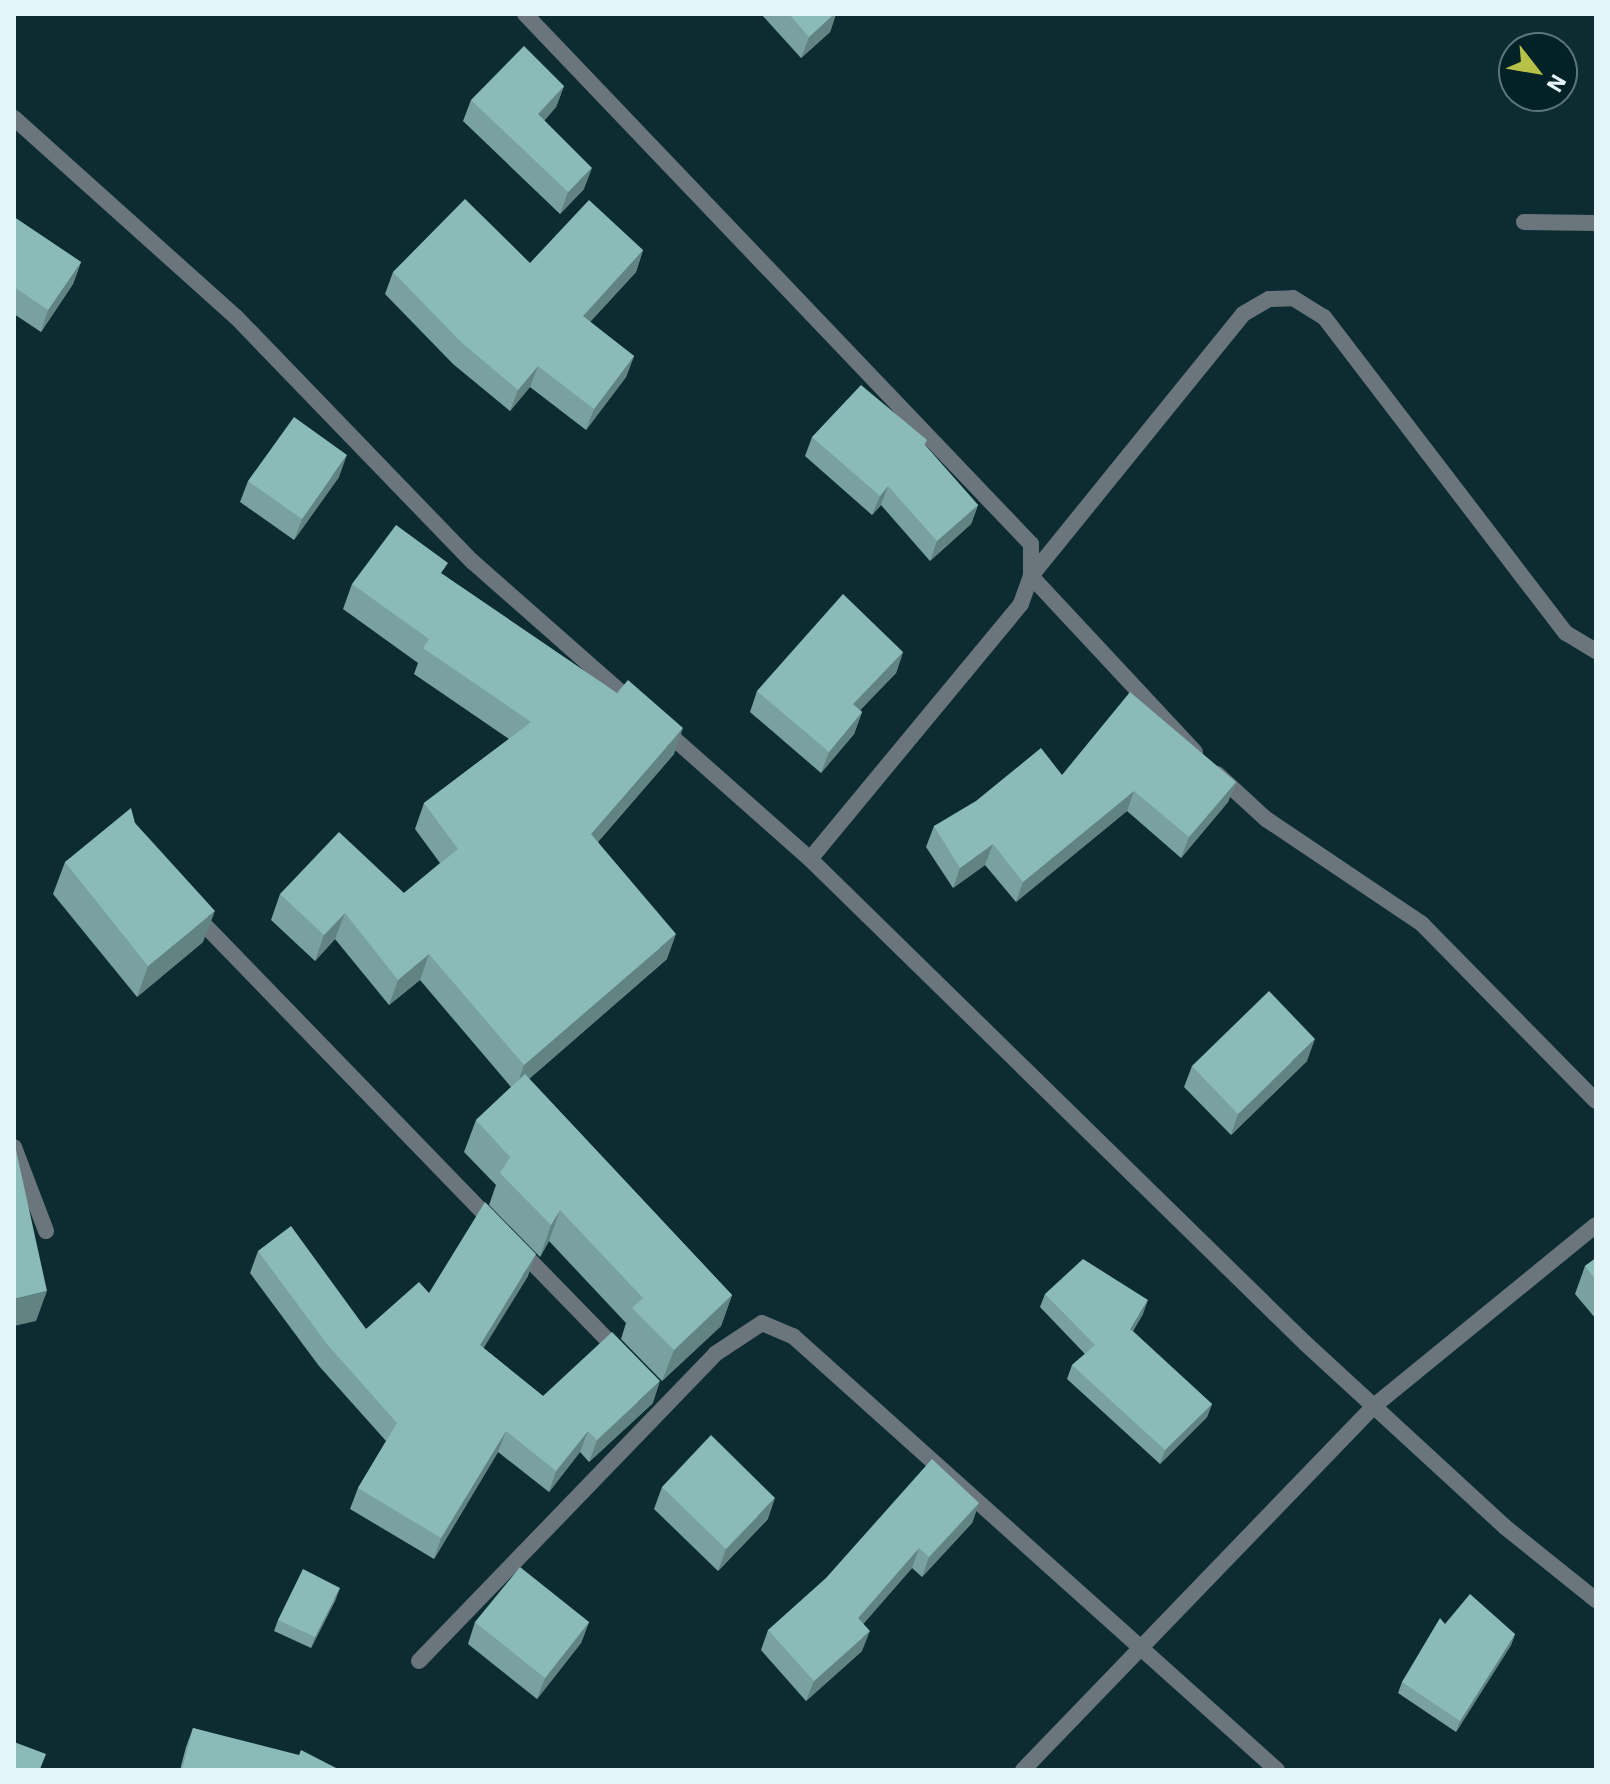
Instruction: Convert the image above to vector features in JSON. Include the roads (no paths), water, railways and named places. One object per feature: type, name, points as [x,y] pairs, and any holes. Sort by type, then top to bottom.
[{"type":"street","points":[[525,14],[1008,515],[1031,544],[1031,576],[1239,795],[1422,924],[1596,1101]]},
{"type":"street","points":[[14,118],[236,317],[473,562],[810,859],[1374,1406],[1505,1527],[1596,1600]]},
{"type":"street","points":[[1524,222],[1596,223]]},
{"type":"street","points":[[810,859],[1021,604],[1031,576],[1243,314],[1269,299],[1293,298],[1324,317],[1566,633],[1596,651]]},
{"type":"street","points":[[175,894],[636,1370]]},
{"type":"street","points":[[14,1147],[46,1231]]},
{"type":"street","points":[[1023,1770],[1144,1648],[1374,1406],[1596,1225]]},
{"type":"street","points":[[419,1661],[663,1398],[715,1354],[762,1323],[793,1336],[1277,1770]]}]
